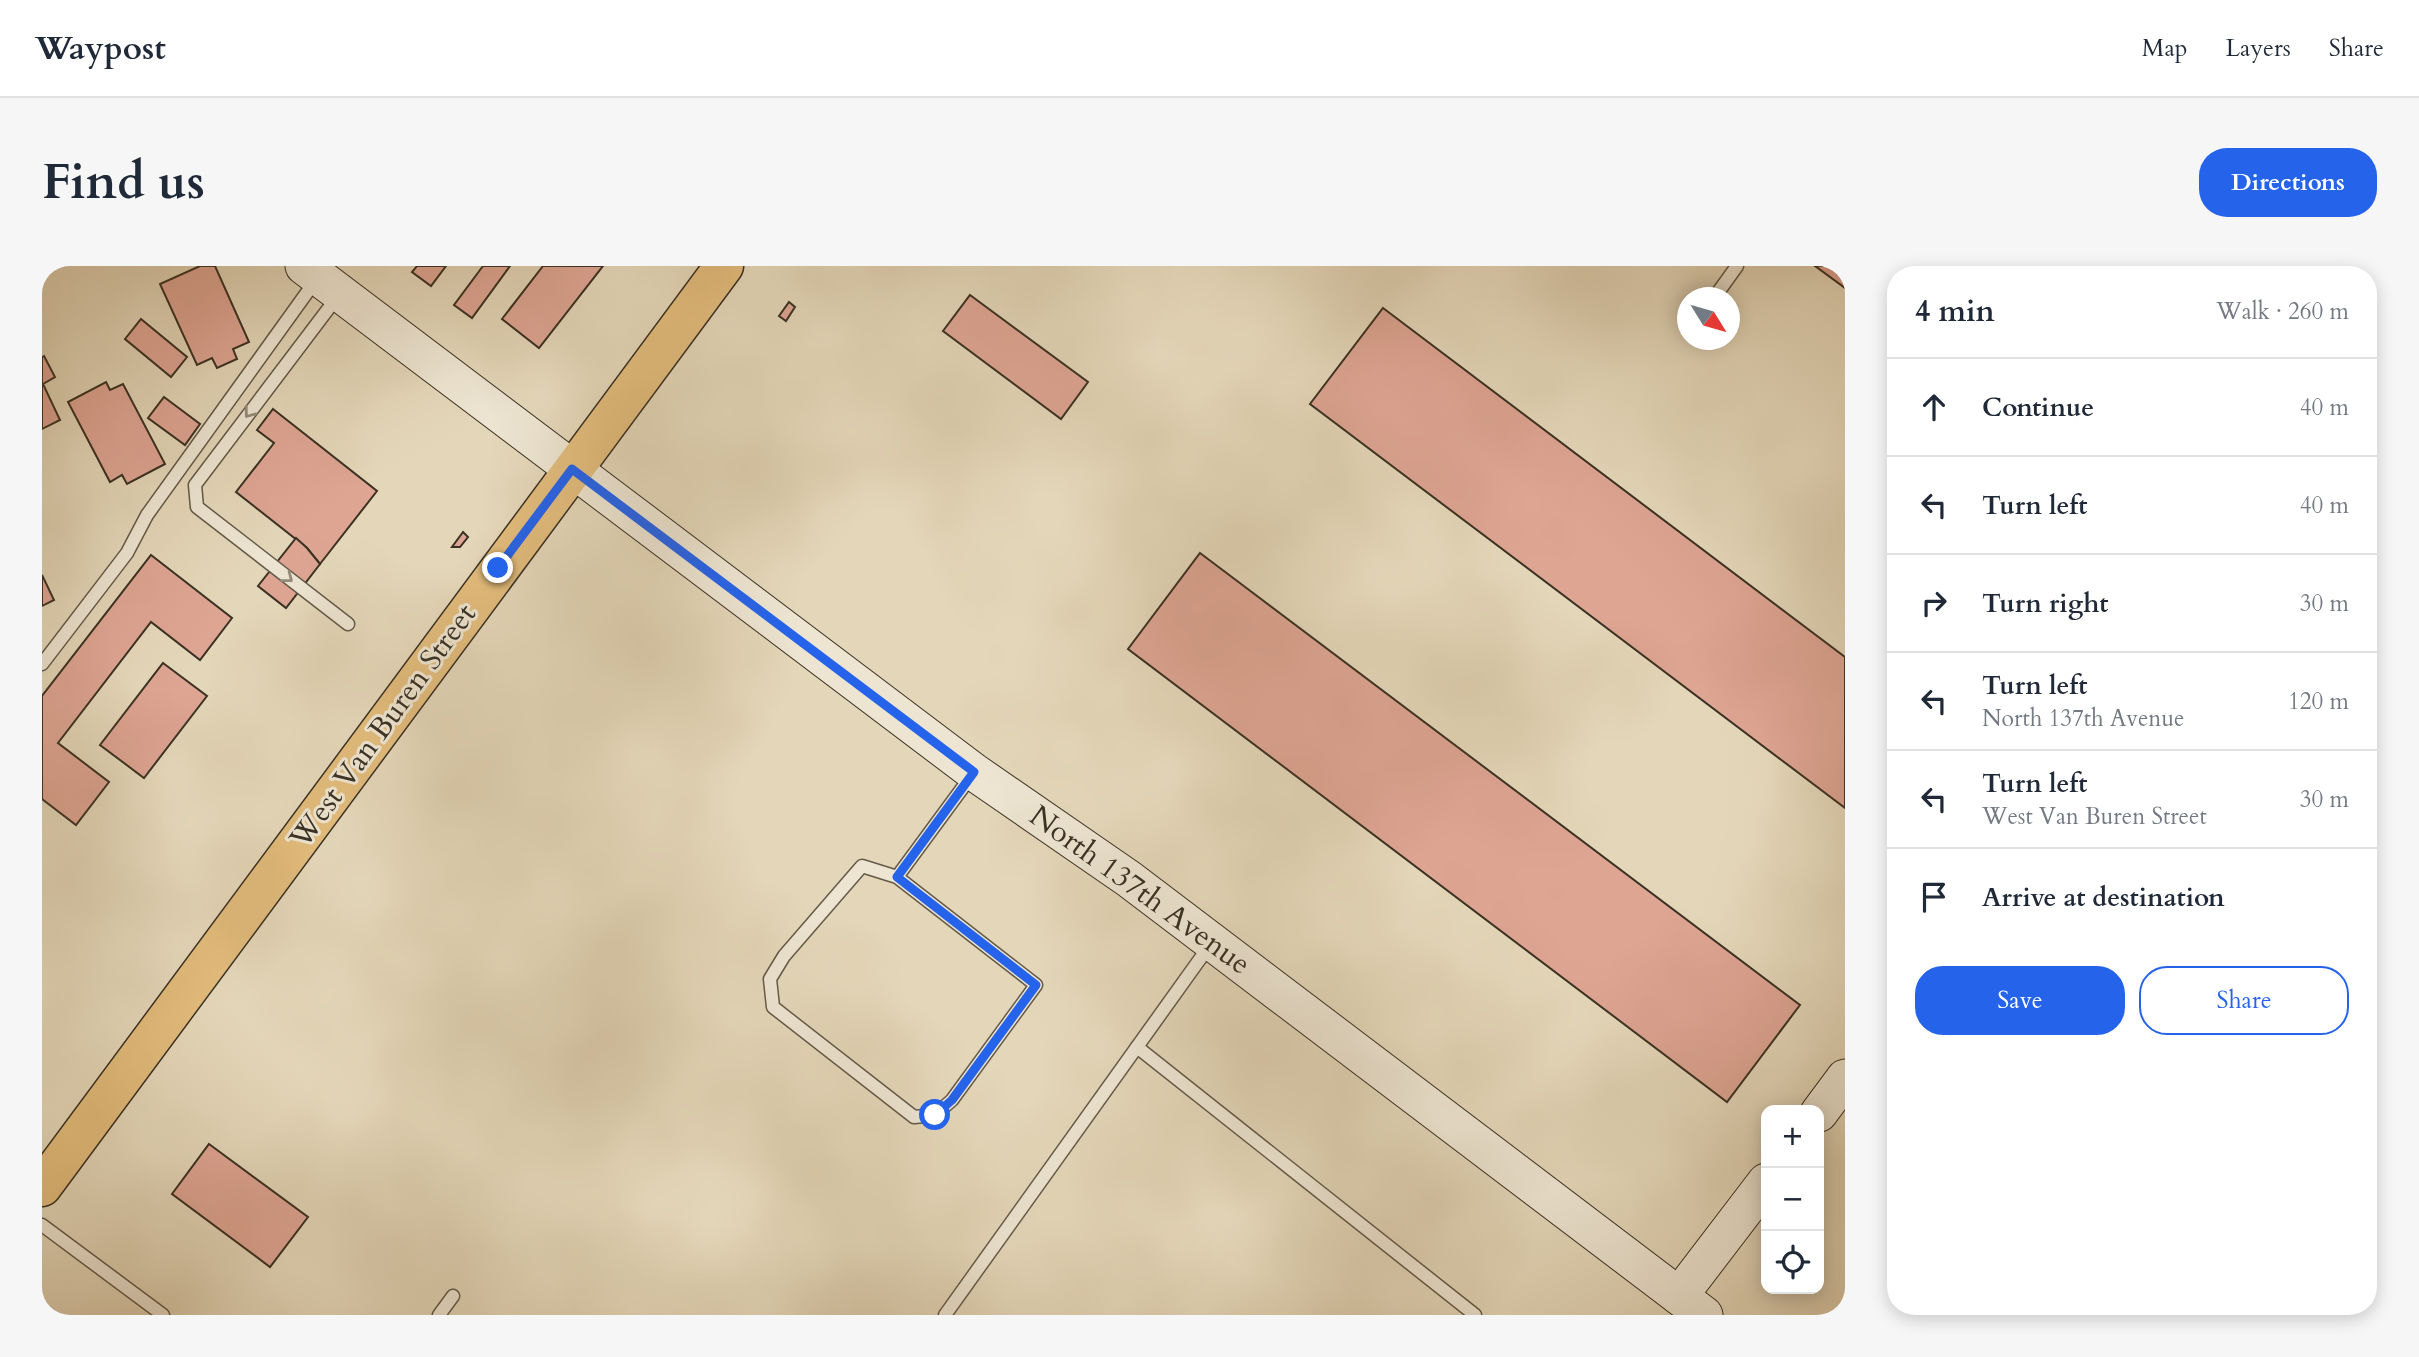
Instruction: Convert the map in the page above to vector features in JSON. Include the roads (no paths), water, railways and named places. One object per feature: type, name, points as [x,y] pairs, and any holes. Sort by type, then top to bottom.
[{"type":"main road","name":"West Van Buren Street","points":[[42,1187],[724,266]]},
{"type":"street","name":"North 137th Avenue","points":[[321,278],[974,772],[1129,879],[1692,1306]]},
{"type":"street","points":[[1824,1106],[1845,1079]]},
{"type":"street","points":[[1692,1306],[1761,1190]]},
{"type":"lane","points":[[1722,287],[1737,266]]},
{"type":"lane","points":[[321,278],[290,359],[195,485],[197,507],[348,624]]},
{"type":"lane","points":[[42,664],[127,553],[147,515],[321,278]]},
{"type":"lane","points":[[897,877],[974,772]]},
{"type":"lane","points":[[863,866],[897,877],[1036,985],[952,1100],[935,1115],[914,1117],[773,1007],[770,979],[784,957],[863,866]]},
{"type":"lane","points":[[945,1315],[1212,942]]},
{"type":"lane","points":[[1137,1046],[1475,1315]]},
{"type":"lane","points":[[42,1225],[163,1315]]},
{"type":"lane","points":[[439,1315],[453,1296]]}]
